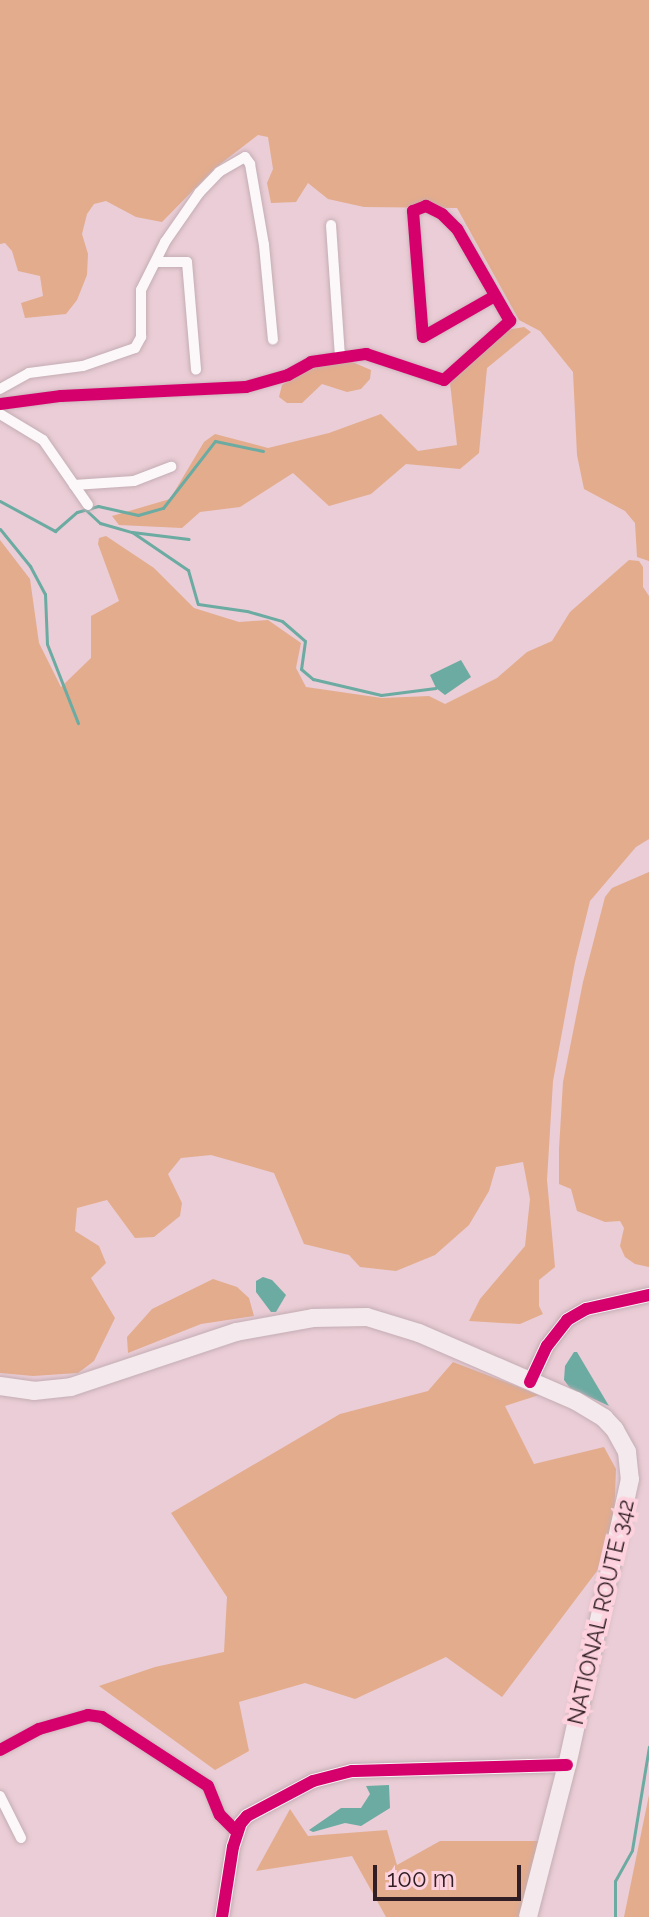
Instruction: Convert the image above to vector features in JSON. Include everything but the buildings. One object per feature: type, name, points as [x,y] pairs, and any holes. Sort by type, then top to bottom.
[{"type":"highway","name":"NATIONAL ROUTE 342","points":[[0,1386],[34,1391],[71,1387],[236,1332],[343,1316],[377,1319],[419,1333],[576,1401],[604,1418],[627,1452],[630,1479],[567,1765],[528,1917]]},
{"type":"street","points":[[0,389],[29,373],[83,366],[135,348],[141,337],[141,290],[179,219],[199,193],[238,159],[248,159],[264,245],[273,340]]},
{"type":"street","points":[[0,404],[61,396],[246,387],[288,375],[311,362],[366,354],[444,380],[510,321],[457,229],[442,214],[426,206],[413,211],[423,337],[495,296]]},
{"type":"street","points":[[331,225],[340,356]]},
{"type":"street","points":[[156,262],[187,262],[196,370]]},
{"type":"street","points":[[0,414],[43,440],[88,505]]},
{"type":"street","points":[[74,485],[134,481],[171,467]]},
{"type":"street","points":[[530,1382],[547,1346],[567,1320],[586,1309],[649,1295]]},
{"type":"street","points":[[0,1750],[39,1729],[88,1715],[102,1717],[208,1786],[220,1815],[237,1832]]},
{"type":"street","points":[[222,1917],[237,1832],[247,1816],[330,1775],[567,1765]]},
{"type":"street","points":[[0,1796],[21,1838]]},
{"type":"shaded area","points":[[0,0],[649,0],[649,561],[637,557],[635,523],[625,511],[584,489],[577,455],[573,372],[540,331],[519,320],[457,208],[364,207],[328,199],[308,183],[296,202],[271,203],[267,183],[273,169],[268,137],[258,135],[215,168],[162,222],[136,217],[106,201],[94,204],[87,214],[82,234],[88,254],[87,275],[77,300],[66,314],[25,318],[21,303],[43,296],[40,276],[18,271],[12,251],[5,243],[0,244]]},
{"type":"shaded area","points":[[524,327],[531,332],[487,368],[479,453],[460,469],[406,464],[371,494],[329,506],[293,473],[240,507],[200,512],[182,528],[119,525],[112,516],[170,499],[204,442],[215,434],[268,448],[329,433],[381,414],[418,451],[457,445],[450,383],[506,330]]},
{"type":"shaded area","points":[[350,361],[371,370],[370,379],[361,389],[347,392],[322,384],[302,403],[287,403],[279,397],[282,385],[296,376],[314,368]]},
{"type":"shaded area","points":[[106,536],[154,568],[194,608],[239,622],[268,620],[301,643],[296,668],[306,687],[382,698],[429,696],[445,704],[497,678],[527,652],[552,641],[570,612],[629,560],[639,561],[643,567],[643,587],[649,596],[649,839],[636,847],[590,901],[575,962],[553,1081],[547,1180],[555,1267],[539,1280],[539,1306],[543,1314],[520,1324],[469,1321],[480,1299],[525,1246],[530,1199],[523,1162],[496,1167],[489,1191],[469,1225],[435,1255],[396,1271],[360,1267],[349,1255],[304,1244],[274,1173],[211,1155],[181,1158],[168,1174],[182,1203],[180,1216],[154,1237],[135,1238],[107,1200],[77,1208],[75,1231],[99,1246],[106,1263],[91,1278],[115,1318],[94,1361],[78,1373],[33,1376],[0,1373],[0,540],[30,579],[39,643],[61,687],[91,658],[91,616],[119,601],[98,544],[99,538]]},
{"type":"shaded area","points":[[461,660],[471,677],[445,695],[436,688],[430,675]]},
{"type":"shaded area","points":[[649,872],[649,1267],[635,1264],[625,1257],[620,1246],[624,1228],[620,1221],[605,1222],[577,1211],[571,1189],[559,1184],[559,1149],[563,1082],[583,982],[605,897],[612,888]]},
{"type":"shaded area","points":[[263,1277],[272,1280],[286,1295],[276,1312],[271,1312],[256,1292],[256,1281]]},
{"type":"shaded area","points":[[213,1279],[237,1287],[249,1298],[254,1316],[201,1324],[128,1353],[127,1337],[152,1309]]},
{"type":"shaded area","points":[[577,1352],[609,1406],[570,1388],[564,1380],[565,1366]]},
{"type":"shaded area","points":[[453,1362],[539,1395],[505,1406],[534,1464],[604,1447],[616,1469],[614,1521],[597,1571],[502,1697],[446,1657],[355,1699],[305,1683],[239,1702],[249,1751],[215,1770],[99,1686],[155,1667],[224,1652],[227,1597],[171,1513],[340,1414],[428,1391]]},
{"type":"shaded area","points":[[389,1785],[390,1808],[361,1826],[345,1823],[313,1832],[309,1830],[341,1808],[361,1808],[370,1794],[366,1786]]},
{"type":"shaded area","points":[[649,1795],[649,1917],[624,1917]]},
{"type":"shaded area","points":[[290,1809],[308,1836],[387,1830],[397,1865],[440,1841],[539,1841],[522,1917],[386,1917],[352,1856],[256,1871]]},
{"type":"waterway","points":[[0,501],[55,531],[77,512],[98,506],[138,515],[163,508],[215,441],[263,451]]},
{"type":"waterway","points":[[87,511],[100,523],[132,532],[189,539]]},
{"type":"waterway","points":[[0,529],[30,566],[45,594],[47,644],[78,723]]},
{"type":"waterway","points":[[132,532],[188,570],[198,604],[247,611],[282,621],[305,641],[301,669],[313,679],[381,695],[436,688]]},
{"type":"waterway","points":[[615,1917],[615,1881],[632,1850],[649,1746]]},
{"type":"cycle path","points":[[0,404],[61,396],[246,387],[288,375],[311,362],[366,354],[444,380],[510,321],[457,229],[442,214],[426,206],[413,211],[423,337],[495,296]]},
{"type":"cycle path","points":[[530,1382],[547,1346],[567,1320],[586,1309],[649,1295]]},
{"type":"cycle path","points":[[0,1750],[39,1729],[88,1715],[102,1717],[208,1786],[220,1815],[237,1832]]},
{"type":"cycle path","points":[[222,1917],[233,1847],[241,1823],[247,1816],[313,1781],[352,1771],[567,1765]]}]
